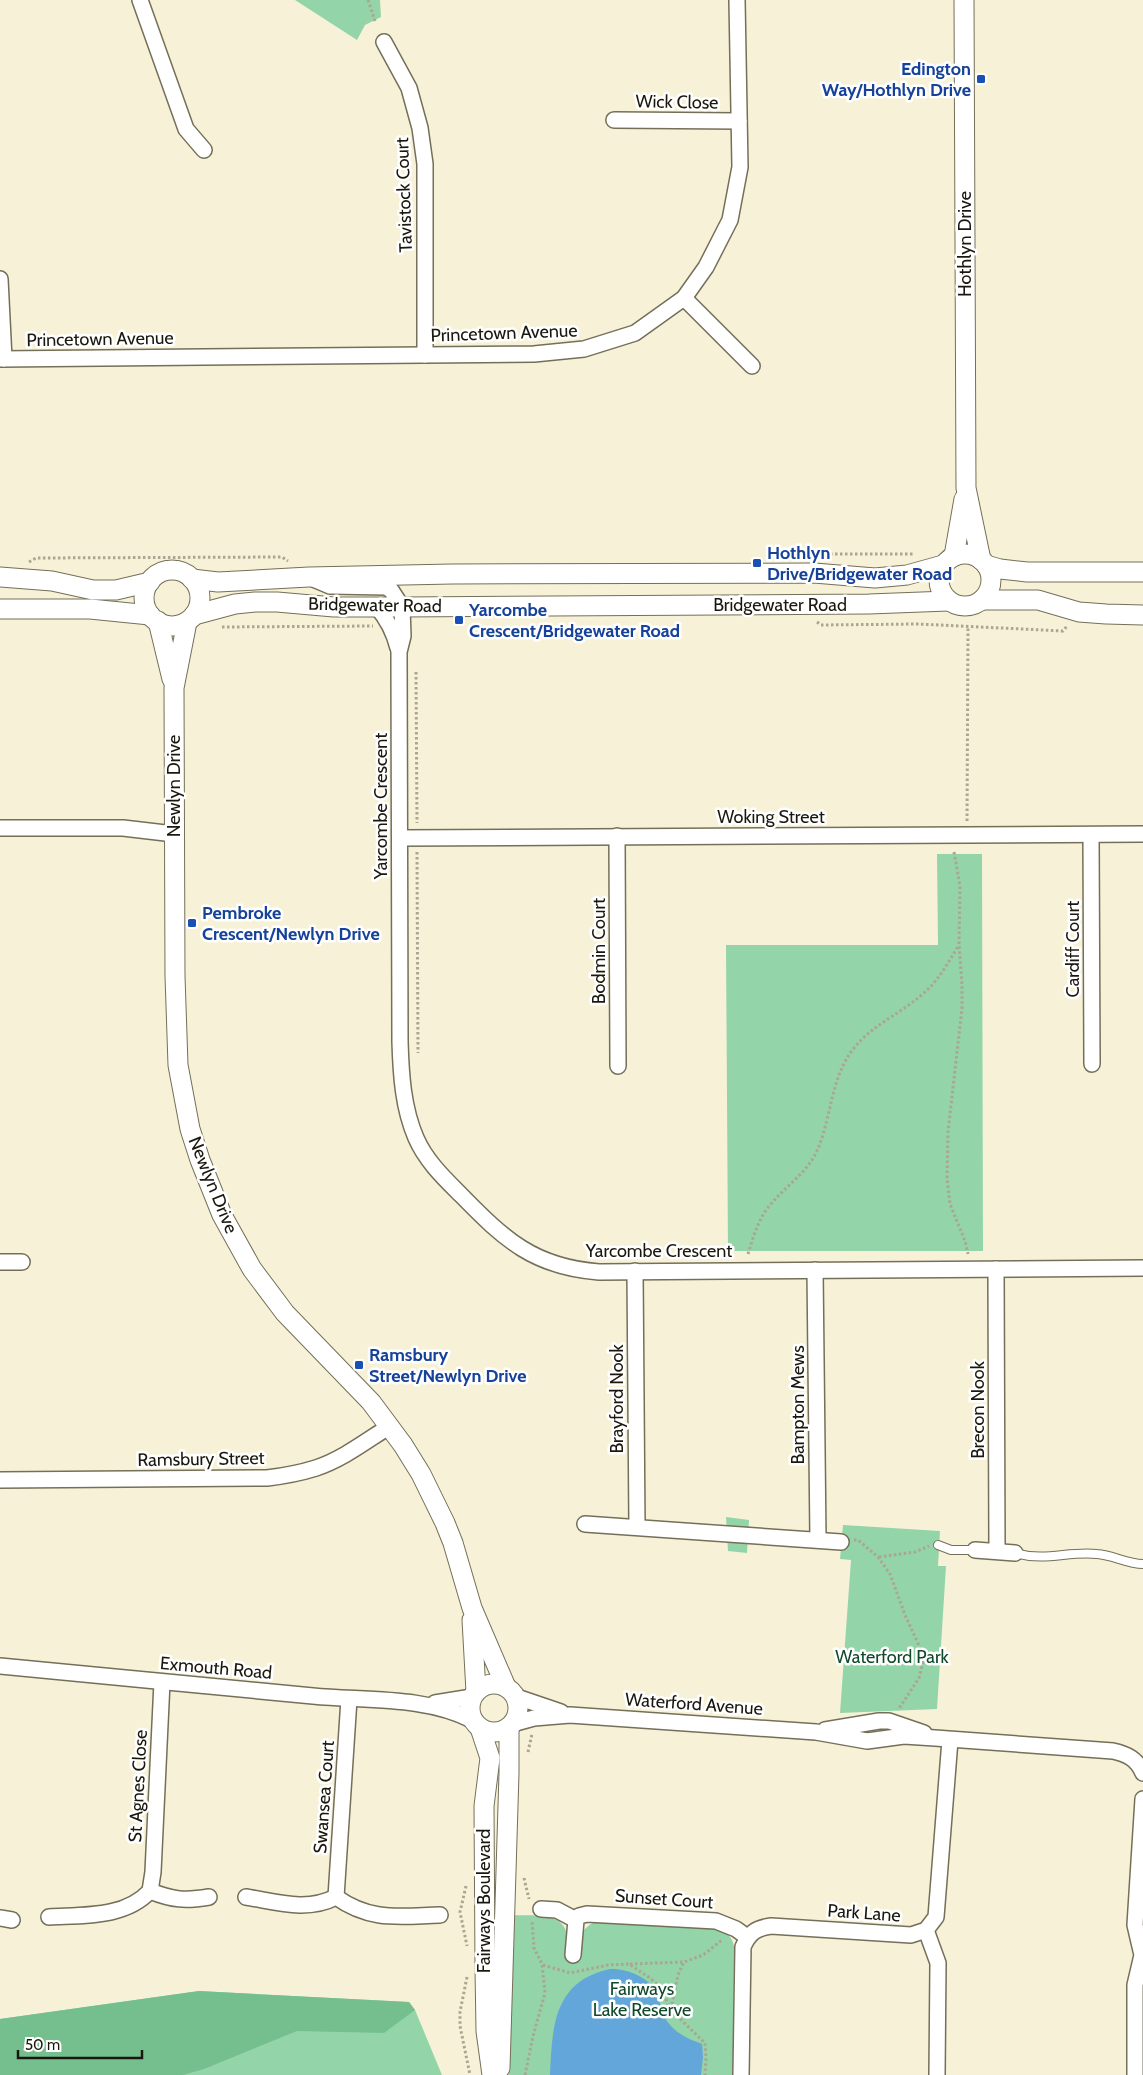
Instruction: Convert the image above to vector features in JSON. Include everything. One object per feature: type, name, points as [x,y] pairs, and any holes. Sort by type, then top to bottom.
[{"type":"street","points":[[140,0],[186,129],[204,150]]},
{"type":"street","name":"Princetown Avenue","points":[[2,359],[534,354],[584,349],[635,333],[684,298],[706,267],[730,220],[740,167],[737,0]]},
{"type":"street","name":"Hothlyn Drive","points":[[964,0],[966,488],[983,562]]},
{"type":"street","name":"Tavistock Court","points":[[384,42],[409,88],[421,137],[424,164],[425,355]]},
{"type":"street","name":"Wick Close","points":[[614,120],[739,121]]},
{"type":"street","points":[[0,279],[2,359]]},
{"type":"street","points":[[684,298],[752,366]]},
{"type":"street","name":"Hothlyn Drive","points":[[949,561],[966,488]]},
{"type":"street","points":[[1143,572],[1028,572],[1000,569],[968,554],[949,561],[940,572],[940,588],[948,601],[965,607],[982,600],[1038,600],[1079,612],[1143,615]]},
{"type":"street","name":"Bridgewater Road","points":[[192,579],[218,582],[309,577],[825,573],[875,578],[899,576],[949,561]]},
{"type":"street","points":[[982,600],[987,594],[991,579],[983,562]]},
{"type":"street","points":[[0,577],[52,581],[93,590],[116,590],[150,582],[163,572],[171,570],[179,571],[192,579],[200,593],[198,608],[191,618],[170,626],[154,618],[90,609],[0,609]]},
{"type":"street","points":[[309,577],[330,586],[386,587],[396,595],[402,607]]},
{"type":"street","points":[[150,582],[145,598],[146,607],[154,618]]},
{"type":"street","name":"Bridgewater Road","points":[[191,618],[235,604],[255,602],[334,607],[402,607],[862,604],[948,601]]},
{"type":"street","name":"Yarcombe Crescent","points":[[377,607],[387,618],[400,652]]},
{"type":"street","name":"Yarcombe Crescent","points":[[402,607],[403,636],[400,652],[401,1076],[406,1107],[417,1140],[439,1172],[498,1232],[521,1249],[542,1260],[580,1270],[635,1272],[1143,1268]]},
{"type":"street","name":"Newlyn Drive","points":[[154,618],[174,688]]},
{"type":"street","name":"Newlyn Drive","points":[[191,618],[174,688],[176,1036],[183,1098],[200,1160],[227,1225],[249,1264],[268,1291],[306,1336],[351,1380],[390,1426],[421,1474],[453,1543],[472,1608],[510,1691]]},
{"type":"street","points":[[0,828],[174,827]]},
{"type":"street","name":"Cardiff Court","points":[[1091,834],[1092,1064]]},
{"type":"street","name":"Woking Street","points":[[400,838],[1143,834]]},
{"type":"street","name":"Bodmin Court","points":[[617,836],[618,1066]]},
{"type":"street","points":[[0,1262],[22,1262]]},
{"type":"street","name":"Brecon Nook","points":[[996,1269],[997,1551]]},
{"type":"street","name":"Bampton Mews","points":[[816,1270],[818,1540]]},
{"type":"street","name":"Brayford Nook","points":[[635,1272],[636,1527]]},
{"type":"street","name":"Ramsbury Street","points":[[0,1480],[267,1478],[300,1473],[335,1460],[390,1426]]},
{"type":"street","points":[[585,1524],[841,1542]]},
{"type":"street","points":[[975,1550],[1015,1553]]},
{"type":"street","name":"Newlyn Drive","points":[[472,1608],[474,1695]]},
{"type":"street","name":"Exmouth Road","points":[[0,1666],[349,1699],[429,1704],[456,1712],[476,1724]]},
{"type":"street","name":"St Agnes Close","points":[[150,1891],[153,1872],[162,1682]]},
{"type":"street","points":[[490,1684],[510,1691],[518,1710],[510,1726],[495,1732],[476,1724],[470,1705],[474,1695],[482,1687],[490,1684]]},
{"type":"street","name":"Waterford Avenue","points":[[510,1691],[570,1715]]},
{"type":"street","name":"Exmouth Road","points":[[429,1704],[474,1695]]},
{"type":"street","name":"Swansea Court","points":[[336,1897],[349,1699]]},
{"type":"street","name":"Waterford Avenue","points":[[510,1726],[534,1718],[570,1715],[816,1732],[867,1741],[904,1736],[1113,1751],[1131,1757],[1142,1770]]},
{"type":"street","name":"Waterford Avenue","points":[[816,1732],[889,1721],[942,1739]]},
{"type":"street","name":"Fairways Boulevard","points":[[476,1724],[490,1758],[484,1806],[484,1959],[486,2031],[492,2075]]},
{"type":"street","name":"Fairways Boulevard","points":[[500,2075],[510,1726]]},
{"type":"street","name":"Park Lane","points":[[742,1933],[771,1926],[901,1935],[918,1934],[926,1930],[936,1917],[938,1908],[942,1739]]},
{"type":"street","points":[[1135,2075],[1135,1985],[1142,1955],[1135,1925],[1143,1800]]},
{"type":"street","points":[[49,1917],[121,1910],[142,1900],[150,1891],[180,1900],[209,1897]]},
{"type":"street","points":[[246,1897],[304,1906],[319,1905],[336,1897],[352,1908],[372,1914],[393,1917],[440,1915]]},
{"type":"street","points":[[541,1909],[557,1910],[576,1920],[573,1955]]},
{"type":"street","name":"Sunset Court","points":[[576,1920],[579,1916],[594,1913],[706,1920],[716,1921],[742,1933]]},
{"type":"street","points":[[926,1930],[938,1963],[937,2075]]},
{"type":"street","points":[[741,2075],[742,1933]]},
{"type":"lane","points":[[938,1544],[951,1550],[975,1550]]},
{"type":"lane","points":[[1015,1553],[1044,1558],[1097,1554],[1131,1563],[1143,1564]]},
{"type":"path","points":[[368,0],[375,21]]},
{"type":"path","points":[[815,554],[918,554]]},
{"type":"path","points":[[36,558],[282,557]]},
{"type":"path","points":[[821,625],[918,624],[1063,631]]},
{"type":"path","points":[[215,627],[391,626]]},
{"type":"path","points":[[968,627],[968,826]]},
{"type":"path","points":[[416,665],[418,1062]]},
{"type":"path","points":[[954,852],[960,886],[962,1008],[951,1097],[947,1178],[950,1204],[968,1254],[959,1254]]},
{"type":"path","points":[[748,1254],[763,1214],[807,1166],[817,1151],[840,1072],[846,1059],[870,1032],[927,991],[960,944]]},
{"type":"path","points":[[738,1254],[757,1254]]},
{"type":"path","points":[[841,1542],[858,1540],[878,1557],[895,1583],[904,1615],[922,1652],[922,1670],[915,1684],[889,1721]]},
{"type":"path","points":[[878,1557],[915,1552],[938,1544]]},
{"type":"path","points":[[525,2075],[533,2036],[545,1994],[542,1964],[570,1973],[608,1965],[684,1962],[703,1955],[742,1933]]},
{"type":"path","points":[[671,2010],[678,1975],[684,1962]]},
{"type":"path","points":[[629,1964],[660,1986],[671,2010],[705,2043],[705,2075]]},
{"type":"green space","points":[[295,0],[380,0],[381,17],[365,25],[357,40]]},
{"type":"green space","points":[[937,854],[982,854],[983,1251],[728,1251],[726,945],[938,945]]},
{"type":"green space","points":[[726,1517],[749,1520],[747,1553],[728,1551]]},
{"type":"green space","name":"Waterford Park","points":[[843,1525],[940,1531],[938,1566],[946,1566],[937,1709],[840,1713],[851,1560],[840,1559]]},
{"type":"green space","name":"Fairways Lake Reserve","points":[[514,1915],[546,1916],[560,1922],[565,1927],[567,1935],[566,1955],[580,1934],[593,1922],[599,1920],[717,1928],[726,1933],[734,1946],[732,2075],[509,2075]]},
{"type":"green space","points":[[199,1991],[409,2002],[415,2010],[442,2075],[0,2075],[0,2019]]},
{"type":"green space","points":[[199,1991],[409,2002],[415,2010],[384,2033],[297,2031],[204,2069],[183,2075],[0,2075],[0,2019]]},
{"type":"water","points":[[610,1969],[623,1970],[637,1975],[654,1988],[664,2015],[671,2026],[681,2035],[702,2044],[701,2075],[550,2075],[555,2023],[567,1995],[577,1984],[591,1975]]},
{"type":"place","name":"Edington Way/Hothlyn Drive","points":[[981,79]]},
{"type":"place","name":"Hothlyn Drive/Bridgewater Road","points":[[757,563]]},
{"type":"place","name":"Yarcombe Crescent/Bridgewater Road","points":[[459,620]]},
{"type":"place","name":"Pembroke Crescent/Newlyn Drive","points":[[192,923]]},
{"type":"place","name":"Ramsbury Street/Newlyn Drive","points":[[359,1365]]}]
